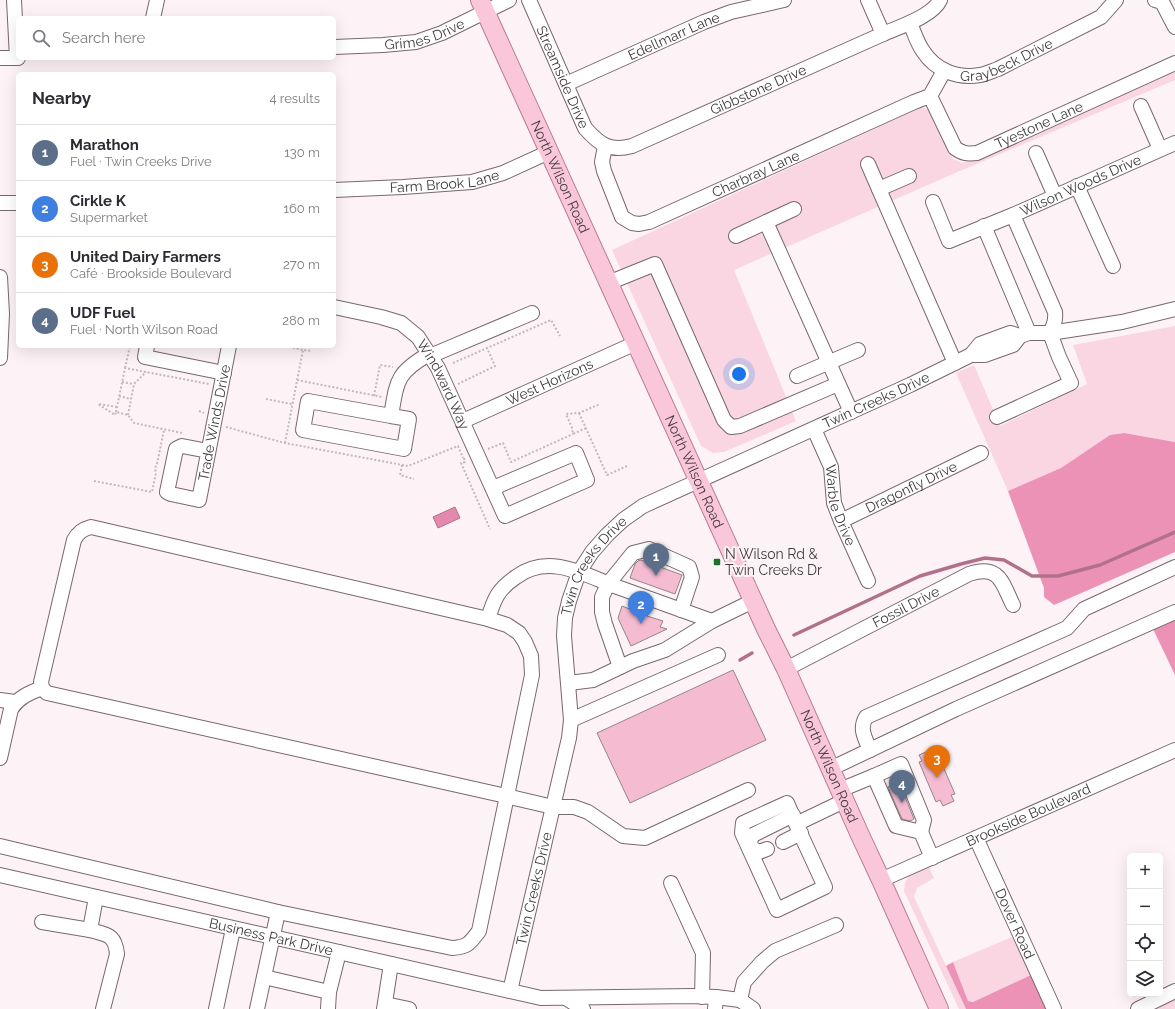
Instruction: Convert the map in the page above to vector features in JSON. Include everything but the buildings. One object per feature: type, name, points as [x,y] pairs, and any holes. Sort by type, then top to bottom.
[{"type":"main road","name":"North Wilson Road","points":[[483,6],[753,601],[786,669],[939,1009]]},
{"type":"street","points":[[14,0],[16,39]]},
{"type":"street","points":[[153,16],[157,0]]},
{"type":"street","name":"Grimes Drive","points":[[336,47],[416,42],[442,33],[483,6],[509,0]]},
{"type":"street","name":"Streamside Drive","points":[[529,0],[585,128],[594,139],[605,146]]},
{"type":"street","name":"Edellmarr Lane","points":[[566,84],[704,22],[731,12],[784,0]]},
{"type":"street","points":[[868,0],[883,34]]},
{"type":"street","points":[[910,22],[936,7],[940,0]]},
{"type":"street","name":"Graybeck Drive","points":[[910,22],[922,50],[932,63],[944,71],[952,74],[964,76],[980,75],[998,69],[1101,17],[1116,0]]},
{"type":"street","points":[[1155,0],[1162,2],[1175,27]]},
{"type":"street","name":"Gibbstone Drive","points":[[605,146],[618,148],[632,146],[910,22]]},
{"type":"street","points":[[0,58],[16,58]]},
{"type":"street","name":"Tyestone Lane","points":[[930,96],[955,148],[968,154],[977,153],[1175,63]]},
{"type":"street","points":[[930,96],[944,71]]},
{"type":"street","name":"Charbray Lane","points":[[605,146],[602,162],[604,171],[622,217],[632,223],[639,224],[649,222],[899,108],[930,96]]},
{"type":"street","points":[[1141,106],[1160,149]]},
{"type":"street","name":"Wilson Woods Drive","points":[[933,202],[949,241],[1013,215],[1175,143]]},
{"type":"street","name":"Farm Brook Lane","points":[[336,190],[472,182],[503,173],[549,152]]},
{"type":"street","points":[[1036,153],[1055,196]]},
{"type":"street","points":[[868,164],[955,363]]},
{"type":"street","points":[[879,189],[909,176]]},
{"type":"street","points":[[1078,186],[1113,266]]},
{"type":"street","points":[[0,204],[16,203]]},
{"type":"street","points":[[736,236],[794,209]]},
{"type":"street","points":[[997,417],[1071,383],[1050,333],[1055,324],[1055,312],[1013,215]]},
{"type":"street","points":[[766,222],[851,412]]},
{"type":"street","points":[[984,226],[1024,335],[1050,333],[1122,322],[1175,309]]},
{"type":"street","points":[[608,283],[655,264],[724,420],[731,427],[740,426],[838,384]]},
{"type":"street","points":[[0,277],[2,314],[0,358]]},
{"type":"street","name":"Windward Way","points":[[336,307],[401,323],[418,337],[438,368],[505,516],[587,480],[576,452],[493,488]]},
{"type":"street","points":[[391,416],[397,382],[402,374],[415,361],[532,313]]},
{"type":"street","name":"Twin Creeks Drive","points":[[510,991],[569,738],[571,720],[564,636],[565,618],[579,572],[592,552],[623,520],[643,506],[699,482],[910,385],[971,355],[985,355],[1014,345],[1024,335]]},
{"type":"street","name":"West Horizons","points":[[462,421],[636,343]]},
{"type":"street","points":[[147,348],[145,357],[224,373]]},
{"type":"street","name":"Trade Winds Drive","points":[[208,451],[182,446],[176,449],[167,492],[199,500],[229,348]]},
{"type":"street","points":[[797,376],[858,350]]},
{"type":"street","points":[[308,401],[391,416],[409,419],[404,449],[303,430],[308,401]]},
{"type":"street","name":"Warble Drive","points":[[814,429],[832,467],[834,503],[868,581]]},
{"type":"street","name":"Dragonfly Drive","points":[[841,521],[981,452]]},
{"type":"street","points":[[0,846],[278,912],[452,948],[462,947],[471,943],[479,931],[506,796],[532,675],[531,656],[519,633],[507,625],[488,619],[91,527],[84,529],[74,540],[41,682],[42,688],[47,693],[506,796],[553,807],[574,807],[588,812],[623,836],[644,838],[748,790]]},
{"type":"street","points":[[620,667],[605,624],[602,612],[602,597],[608,584],[633,553],[649,549],[689,567],[692,577],[681,610]]},
{"type":"street","points":[[488,619],[495,598],[508,582],[531,568],[544,566],[559,567],[579,572],[608,584],[712,621]]},
{"type":"street","points":[[870,750],[863,734],[862,722],[866,717],[1067,628],[1084,609],[1175,567]]},
{"type":"street","name":"Fossil Drive","points":[[786,669],[962,577],[978,571],[993,573],[999,576],[1013,605]]},
{"type":"street","points":[[569,683],[593,680],[620,667],[665,650],[712,621],[753,601]]},
{"type":"street","points":[[830,769],[956,709],[1175,612]]},
{"type":"street","points":[[571,720],[718,655]]},
{"type":"street","points":[[0,758],[15,702],[26,694],[42,688]]},
{"type":"street","points":[[0,700],[15,702]]},
{"type":"street","name":"Brookside Boulevard","points":[[881,880],[1175,750]]},
{"type":"street","points":[[767,849],[759,852],[753,850],[750,839],[753,835],[797,824],[874,776],[901,764],[924,820],[921,832],[932,858]]},
{"type":"street","points":[[874,776],[896,826],[921,832]]},
{"type":"street","points":[[787,803],[797,824],[824,887],[777,910],[742,833],[743,823],[787,803]]},
{"type":"street","points":[[783,842],[797,824]]},
{"type":"street","name":"Dover Road","points":[[976,838],[1054,1009]]},
{"type":"street","name":"Business Park Drive","points":[[0,875],[510,991],[543,1004],[566,998],[692,996],[711,1001],[740,1000]]},
{"type":"street","points":[[671,883],[703,953],[711,1001]]},
{"type":"street","points":[[90,930],[96,897]]},
{"type":"street","points":[[257,1009],[278,912]]},
{"type":"street","points":[[42,922],[90,930],[109,936],[114,942],[117,954],[103,1009]]},
{"type":"street","points":[[753,1009],[740,1000],[744,982],[762,962],[775,951],[836,925]]},
{"type":"street","points":[[216,1009],[234,929]]},
{"type":"street","points":[[328,1009],[329,992],[339,952]]},
{"type":"street","points":[[391,964],[384,1006],[409,1009]]},
{"type":"street","points":[[264,977],[329,992]]},
{"type":"street","points":[[1138,1009],[1175,991]]},
{"type":"street","points":[[566,998],[583,1009]]},
{"type":"path","points":[[453,363],[551,320],[560,336]]},
{"type":"path","points":[[116,412],[130,348]]},
{"type":"path","points":[[294,348],[312,352]]},
{"type":"path","points":[[453,386],[495,366],[487,348]]},
{"type":"path","points":[[205,413],[204,422],[285,443],[303,350]]},
{"type":"path","points":[[374,396],[380,365],[393,367]]},
{"type":"path","points":[[125,368],[211,384]]},
{"type":"path","points":[[128,415],[134,384],[146,372]]},
{"type":"path","points":[[297,380],[387,398]]},
{"type":"path","points":[[122,382],[134,384]]},
{"type":"path","points":[[119,396],[131,399]]},
{"type":"path","points":[[266,398],[292,404]]},
{"type":"path","points":[[117,407],[98,404],[116,415],[116,412],[128,415],[134,424],[186,434]]},
{"type":"path","points":[[573,434],[566,414],[579,413],[600,404]]},
{"type":"path","points":[[579,413],[607,475],[627,466]]},
{"type":"path","points":[[490,529],[461,463],[465,462],[463,458],[503,443],[511,462],[586,428]]},
{"type":"path","points":[[94,481],[152,492],[156,472],[155,468],[164,430]]},
{"type":"path","points":[[402,465],[400,475],[414,479]]},
{"type":"shaded area","points":[[1175,68],[1175,80],[946,177],[734,270],[796,421],[724,452],[713,453],[701,446],[612,250],[922,107],[929,110],[953,159],[962,163]]},
{"type":"shaded area","points":[[1175,326],[1175,442],[1124,433],[1110,435],[1061,468],[1008,491],[956,373],[974,365],[1000,426],[1087,384],[1073,345]]},
{"type":"shaded area","points":[[1124,433],[1175,442],[1175,552],[1054,605],[1044,597],[1044,588],[1008,491],[1061,468],[1110,435]]},
{"type":"shaded area","points":[[455,507],[460,518],[438,528],[433,517]]},
{"type":"shaded area","points":[[1175,620],[1175,675],[1153,629]]},
{"type":"shaded area","points":[[929,867],[934,878],[917,888],[914,897],[966,1009],[959,1009],[904,891],[905,883],[909,875]]},
{"type":"shaded area","points":[[1014,936],[1031,975],[973,1002],[968,1001],[953,962]]},
{"type":"shaded area","points":[[953,962],[968,1001],[973,1002],[1031,975],[1046,1009],[966,1009],[946,966]]},
{"type":"shaded area","points":[[1175,996],[1175,1009],[1146,1009]]},
{"type":"waterway","points":[[794,635],[920,576],[961,564],[985,558],[1004,560],[1032,576],[1058,576],[1100,565],[1175,532]]},
{"type":"waterway","points":[[740,660],[752,653]]},
{"type":"place","name":"N Wilson Rd & Twin Creeks Dr","points":[[717,562]]},
{"type":"place","name":"Marathon","points":[[656,576]]},
{"type":"place","name":"Cirkle K","points":[[641,624]]},
{"type":"place","name":"United Dairy Farmers","points":[[937,778]]},
{"type":"place","name":"UDF Fuel","points":[[902,803]]}]
